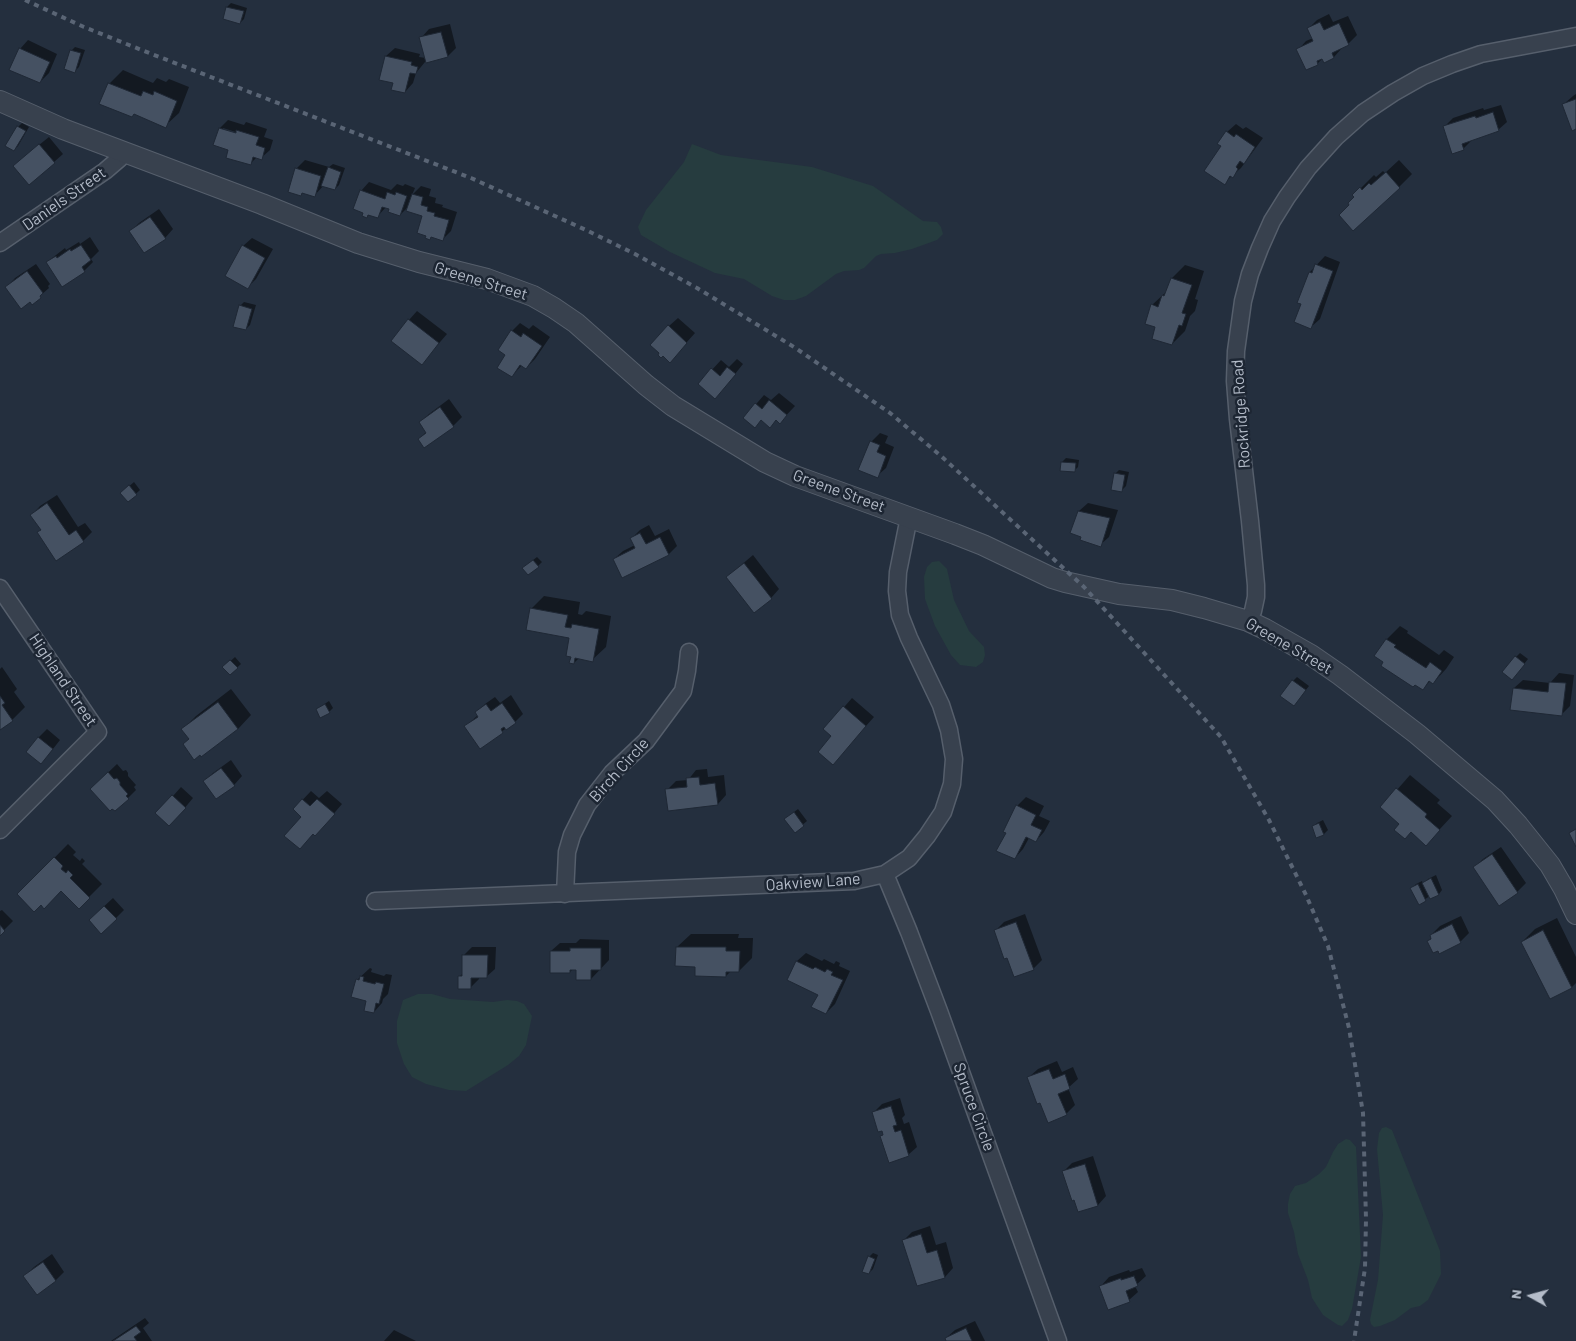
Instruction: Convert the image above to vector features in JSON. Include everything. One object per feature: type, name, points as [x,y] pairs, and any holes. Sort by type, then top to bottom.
[{"type":"street","name":"Rockridge Road","points":[[1248,621],[1253,611],[1256,585],[1238,419],[1235,380],[1236,351],[1243,301],[1250,274],[1272,221],[1303,175],[1336,137],[1363,112],[1393,93],[1430,73],[1481,54],[1576,36]]},
{"type":"street","name":"Greene Street","points":[[0,100],[51,123],[369,247],[486,279],[533,296],[576,323],[660,397],[689,417],[765,462],[795,476],[983,545],[1052,578],[1119,594],[1172,600],[1248,621],[1290,643],[1340,675],[1417,734],[1495,800],[1550,865],[1576,914]]},
{"type":"street","name":"Daniels Street","points":[[0,243],[105,171],[125,152]]},
{"type":"street","name":"Oakview Lane","points":[[375,901],[854,881],[885,874],[909,858],[928,836],[943,812],[952,784],[954,759],[949,730],[941,705],[900,615],[897,591],[898,572],[910,517]]},
{"type":"street","name":"Highland Street","points":[[0,588],[98,732],[0,830]]},
{"type":"street","name":"Birch Circle","points":[[565,894],[567,852],[572,835],[588,805],[612,773],[646,741],[683,691],[689,652]]},
{"type":"street","name":"Spruce Circle","points":[[885,874],[939,1011],[1058,1341]]},
{"type":"green space","points":[[692,144],[721,155],[812,167],[873,186],[923,221],[937,222],[943,234],[937,240],[912,249],[876,256],[864,268],[836,274],[806,296],[795,300],[784,300],[772,296],[744,279],[715,273],[670,252],[641,235],[638,227],[646,210],[684,162]]},
{"type":"green space","points":[[939,561],[947,569],[954,600],[969,631],[984,647],[985,655],[983,662],[976,667],[960,665],[951,655],[935,626],[925,599],[924,577],[927,567],[932,562]]},
{"type":"green space","points":[[418,994],[432,994],[450,999],[493,1002],[507,1000],[524,1004],[532,1016],[526,1045],[519,1056],[508,1065],[466,1091],[449,1090],[426,1084],[412,1077],[404,1064],[397,1043],[397,1021],[403,1000]]},
{"type":"green space","points":[[1386,1127],[1392,1130],[1440,1251],[1441,1274],[1428,1300],[1420,1306],[1411,1308],[1395,1320],[1374,1327],[1370,1320],[1378,1280],[1383,1215],[1377,1149],[1379,1133],[1382,1128]]},
{"type":"green space","points":[[1346,1139],[1350,1140],[1356,1147],[1361,1257],[1352,1309],[1348,1320],[1342,1326],[1323,1315],[1312,1298],[1308,1280],[1298,1254],[1288,1213],[1288,1204],[1290,1194],[1295,1186],[1306,1183],[1319,1174],[1326,1167],[1338,1144]]},
{"type":"building","points":[[226,7],[244,11],[240,24],[223,19]]},
{"type":"building","points":[[1320,22],[1324,30],[1339,23],[1349,45],[1332,53],[1334,58],[1324,63],[1322,59],[1317,61],[1318,65],[1306,70],[1296,49],[1313,41],[1307,28]]},
{"type":"building","points":[[441,32],[448,57],[426,63],[419,37]]},
{"type":"building","points":[[19,48],[50,62],[40,83],[9,70]]},
{"type":"building","points":[[70,50],[81,53],[75,73],[64,69]]},
{"type":"building","points":[[385,56],[412,62],[411,65],[418,67],[416,74],[410,73],[405,93],[391,90],[393,83],[379,80]]},
{"type":"building","points":[[108,83],[141,96],[143,91],[153,95],[154,91],[177,101],[166,128],[134,114],[132,117],[99,104]]},
{"type":"building","points":[[1576,99],[1576,129],[1572,131],[1562,104]]},
{"type":"building","points":[[1493,112],[1499,131],[1462,144],[1464,150],[1452,154],[1443,126]]},
{"type":"building","points":[[17,126],[26,131],[14,151],[5,146]]},
{"type":"building","points":[[219,128],[236,133],[236,130],[259,137],[256,145],[265,148],[262,160],[253,157],[251,165],[226,158],[228,150],[213,145]]},
{"type":"building","points":[[1226,131],[1234,137],[1236,134],[1255,147],[1244,164],[1240,161],[1233,178],[1230,176],[1225,185],[1204,171],[1221,146],[1217,144]]},
{"type":"building","points":[[39,144],[55,163],[29,185],[13,166]]},
{"type":"building","points":[[328,167],[341,172],[335,190],[321,186]]},
{"type":"building","points":[[295,168],[321,176],[315,197],[302,193],[301,196],[288,192]]},
{"type":"building","points":[[1386,172],[1400,188],[1353,231],[1339,215],[1349,205],[1348,203],[1354,197],[1352,195],[1360,187],[1362,190],[1369,183],[1371,185]]},
{"type":"building","points":[[360,190],[385,199],[387,192],[395,195],[396,192],[407,196],[400,216],[388,212],[389,209],[382,207],[378,218],[368,215],[367,218],[362,216],[363,213],[353,209]]},
{"type":"building","points":[[412,194],[423,197],[421,205],[428,207],[427,211],[435,213],[434,216],[449,220],[443,241],[431,237],[430,240],[425,238],[426,236],[417,233],[422,216],[406,211]]},
{"type":"building","points":[[150,217],[166,239],[144,253],[129,231]]},
{"type":"building","points":[[81,245],[91,260],[82,267],[85,272],[62,287],[46,262]]},
{"type":"building","points":[[242,245],[265,258],[248,289],[225,276]]},
{"type":"building","points":[[1315,264],[1333,271],[1311,329],[1294,322],[1301,304],[1297,303],[1309,272],[1312,273]]},
{"type":"building","points":[[27,271],[43,293],[40,296],[41,298],[32,305],[30,302],[21,309],[5,287]]},
{"type":"building","points":[[1171,278],[1192,285],[1182,313],[1186,314],[1182,326],[1179,325],[1172,345],[1152,339],[1155,327],[1145,324],[1151,304],[1158,307]]},
{"type":"building","points":[[239,305],[252,309],[246,330],[233,327]]},
{"type":"building","points":[[408,319],[439,343],[422,365],[391,341]]},
{"type":"building","points":[[668,325],[687,343],[670,363],[663,356],[661,358],[658,355],[659,353],[650,345]]},
{"type":"building","points":[[511,330],[521,337],[523,333],[542,346],[526,369],[520,365],[512,377],[497,368],[505,355],[498,350]]},
{"type":"building","points":[[727,367],[736,374],[715,399],[698,384],[711,368],[720,376]]},
{"type":"building","points":[[769,400],[787,415],[780,424],[776,420],[770,428],[761,420],[755,428],[743,418],[755,403],[762,409]]},
{"type":"building","points":[[440,407],[454,427],[424,448],[418,439],[426,433],[419,422]]},
{"type":"building","points":[[870,441],[880,445],[877,452],[886,456],[878,478],[858,470]]},
{"type":"building","points":[[1061,462],[1076,463],[1075,472],[1060,471]]},
{"type":"building","points":[[1114,473],[1125,475],[1122,492],[1111,490]]},
{"type":"building","points":[[129,485],[137,495],[128,502],[120,493]]},
{"type":"building","points":[[47,503],[69,535],[76,530],[84,542],[56,561],[37,532],[41,530],[30,515]]},
{"type":"building","points":[[1078,511],[1110,518],[1101,547],[1080,540],[1081,537],[1070,533]]},
{"type":"building","points":[[640,533],[646,544],[660,537],[669,555],[622,578],[613,559],[635,548],[630,538]]},
{"type":"building","points":[[533,560],[539,567],[528,575],[522,568]]},
{"type":"building","points":[[744,563],[772,599],[754,613],[726,577]]},
{"type":"building","points":[[530,608],[568,615],[565,627],[571,628],[572,624],[599,629],[593,662],[575,658],[574,664],[569,663],[571,657],[566,656],[569,638],[526,630]]},
{"type":"building","points":[[1386,639],[1396,645],[1394,647],[1426,668],[1430,662],[1442,671],[1433,684],[1429,681],[1423,690],[1415,685],[1413,687],[1381,666],[1383,662],[1374,656]]},
{"type":"building","points":[[1515,656],[1525,664],[1512,680],[1502,672]]},
{"type":"building","points":[[230,660],[238,668],[230,675],[222,667]]},
{"type":"building","points":[[1292,680],[1306,690],[1294,706],[1280,696]]},
{"type":"building","points":[[1549,682],[1566,683],[1562,716],[1510,710],[1513,688],[1548,692]]},
{"type":"building","points":[[0,696],[5,703],[2,705],[13,721],[0,730]]},
{"type":"building","points":[[218,702],[238,729],[201,757],[200,755],[194,760],[183,744],[189,739],[181,729]]},
{"type":"building","points":[[502,703],[516,723],[506,730],[504,727],[501,729],[503,733],[480,749],[464,726],[478,717],[475,712],[486,704],[491,711]]},
{"type":"building","points":[[325,704],[330,713],[320,718],[316,709]]},
{"type":"building","points":[[843,706],[866,726],[833,765],[818,752],[831,736],[823,729]]},
{"type":"building","points":[[38,737],[53,749],[41,764],[26,752]]},
{"type":"building","points":[[221,768],[235,786],[216,799],[203,781]]},
{"type":"building","points":[[108,772],[114,779],[117,778],[128,794],[126,796],[129,799],[115,811],[112,809],[110,811],[90,789]]},
{"type":"building","points":[[699,777],[700,785],[715,783],[718,805],[668,811],[665,789],[687,787],[686,778]]},
{"type":"building","points":[[1396,788],[1427,814],[1425,817],[1440,830],[1426,846],[1411,832],[1405,839],[1394,830],[1399,824],[1380,807]]},
{"type":"building","points":[[172,795],[186,808],[169,826],[155,813]]},
{"type":"building","points":[[302,799],[310,806],[317,799],[335,814],[300,849],[284,836],[301,817],[293,809]]},
{"type":"building","points":[[1016,805],[1036,815],[1031,825],[1042,830],[1036,842],[1026,837],[1015,859],[996,851],[1006,833],[1003,832]]},
{"type":"building","points":[[794,812],[804,826],[795,833],[784,819]]},
{"type":"building","points":[[1319,823],[1324,835],[1316,838],[1312,826]]},
{"type":"building","points":[[1576,829],[1576,847],[1569,833]]},
{"type":"building","points":[[1492,854],[1518,893],[1499,906],[1473,867]]},
{"type":"building","points":[[54,857],[63,866],[61,869],[66,873],[68,870],[73,875],[70,878],[90,898],[79,909],[61,891],[44,909],[41,905],[34,912],[17,894]]},
{"type":"building","points":[[1431,878],[1439,895],[1430,899],[1422,883]]},
{"type":"building","points":[[1418,884],[1426,901],[1419,905],[1410,888]]},
{"type":"building","points":[[104,906],[117,919],[101,934],[89,920]]},
{"type":"building","points":[[1016,922],[1034,970],[1014,977],[1007,958],[1004,959],[994,930]]},
{"type":"building","points":[[1452,924],[1461,943],[1439,954],[1438,951],[1433,953],[1427,941],[1431,939],[1430,935]]},
{"type":"building","points":[[0,925],[5,931],[0,936]]},
{"type":"building","points":[[1543,930],[1572,988],[1550,999],[1521,942]]},
{"type":"building","points":[[676,947],[726,947],[726,951],[740,951],[739,972],[726,972],[726,977],[695,976],[695,967],[675,966]]},
{"type":"building","points":[[570,948],[601,948],[601,970],[591,970],[591,980],[576,980],[576,970],[570,970],[570,973],[550,973],[550,951],[570,951]]},
{"type":"building","points":[[462,955],[488,955],[487,978],[471,978],[471,989],[458,989],[458,976],[462,976]]},
{"type":"building","points":[[796,961],[813,969],[815,967],[825,972],[827,969],[833,972],[831,975],[843,980],[826,1014],[811,1007],[818,995],[787,980]]},
{"type":"building","points":[[360,976],[364,977],[363,981],[384,984],[379,1004],[376,1003],[374,1013],[364,1011],[366,1001],[351,997],[356,979],[359,980]]},
{"type":"building","points":[[1049,1069],[1053,1079],[1065,1074],[1070,1089],[1058,1094],[1067,1115],[1048,1123],[1040,1103],[1037,1104],[1027,1077]]},
{"type":"building","points":[[891,1106],[897,1125],[893,1126],[895,1132],[901,1130],[909,1156],[889,1163],[880,1136],[883,1135],[882,1131],[878,1132],[872,1112]]},
{"type":"building","points":[[1085,1164],[1098,1206],[1078,1212],[1074,1200],[1072,1201],[1062,1171]]},
{"type":"building","points":[[921,1234],[927,1253],[937,1250],[945,1278],[917,1286],[902,1240]]},
{"type":"building","points":[[868,1256],[875,1259],[869,1274],[862,1272]]},
{"type":"building","points":[[43,1262],[56,1281],[37,1295],[23,1276]]},
{"type":"building","points":[[1134,1276],[1138,1286],[1126,1291],[1130,1302],[1108,1310],[1099,1286],[1121,1278],[1121,1280]]},
{"type":"building","points":[[136,1326],[141,1332],[134,1337],[137,1341],[113,1341]]},
{"type":"building","points":[[966,1328],[972,1341],[946,1341],[945,1338]]},
{"type":"railway","points":[[25,0],[84,27],[144,51],[471,178],[586,230],[697,288],[794,347],[890,413],[941,456],[1084,587],[1221,737],[1269,820],[1306,895],[1328,946],[1349,1028],[1363,1113],[1366,1219],[1365,1268],[1354,1341]]}]
